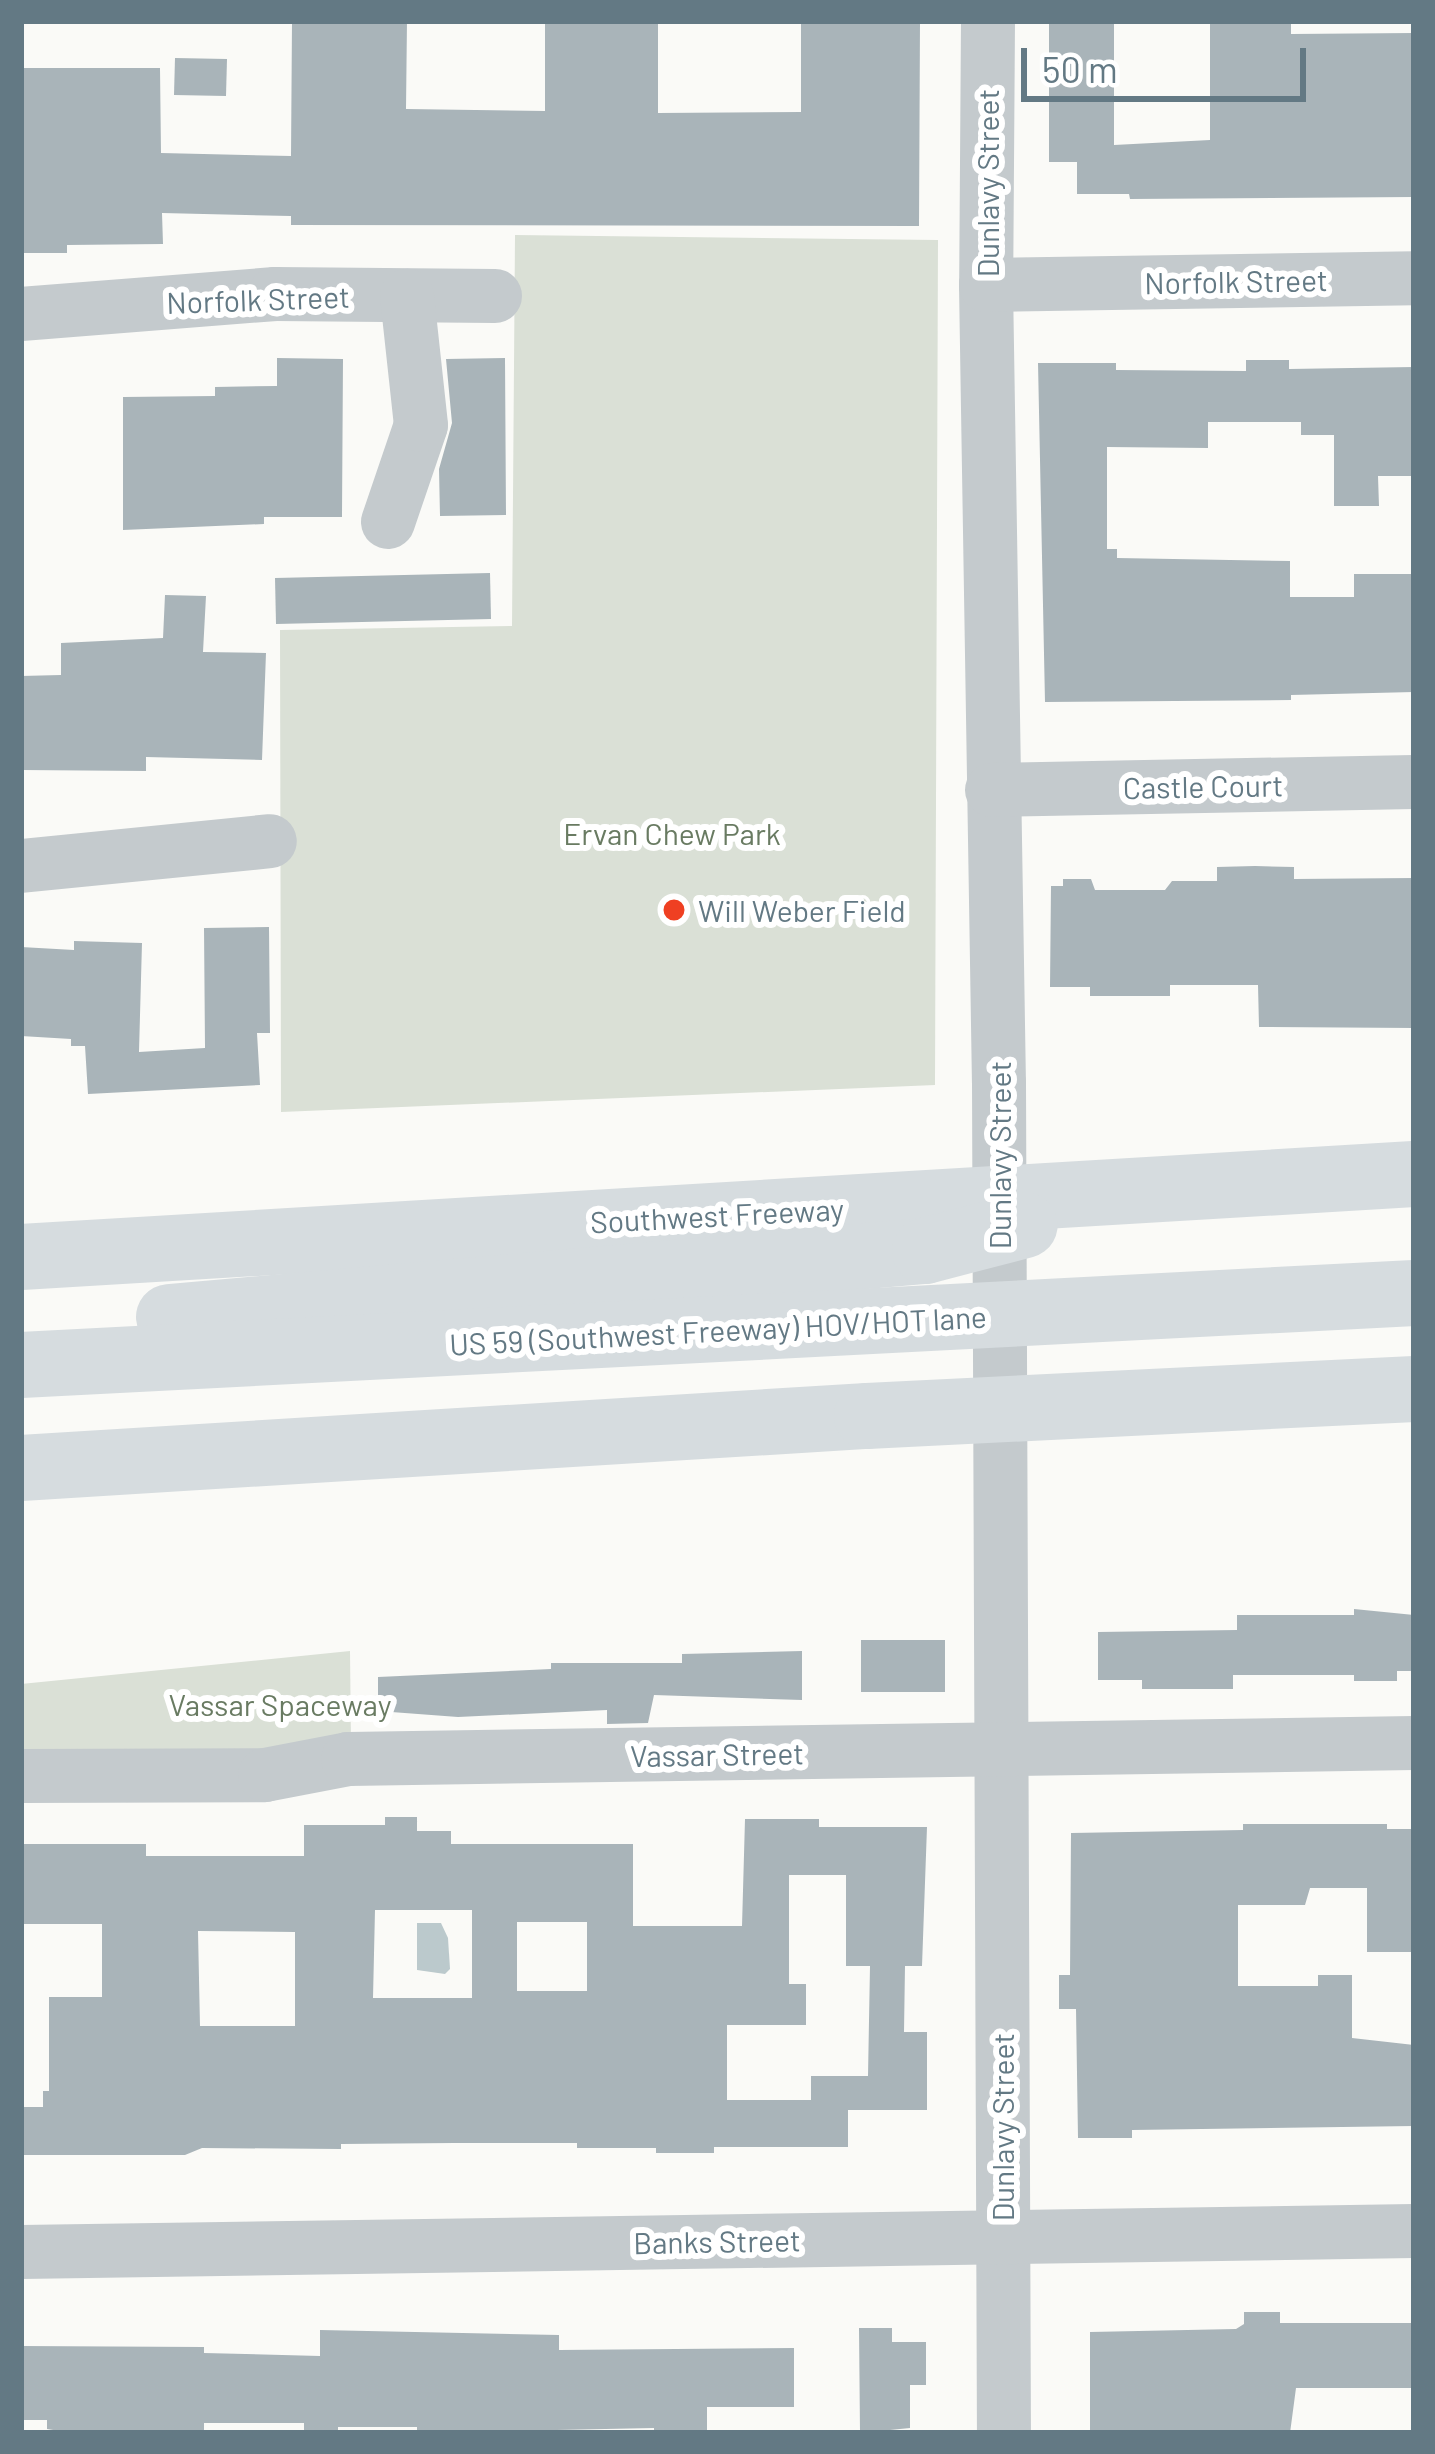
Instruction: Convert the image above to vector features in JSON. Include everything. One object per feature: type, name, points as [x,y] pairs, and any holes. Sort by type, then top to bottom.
[{"type":"highway","name":"Southwest Freeway","points":[[21,1257],[1414,1174]]},
{"type":"highway","points":[[21,1332],[925,1251],[1168,1187]]},
{"type":"highway","name":"US 59 (Southwest Freeway) HOV/HOT lane","points":[[21,1365],[1414,1293]]},
{"type":"highway","points":[[21,1384],[665,1368],[867,1416]]},
{"type":"highway","points":[[21,1468],[867,1416],[1414,1389]]},
{"type":"street","name":"Dunlavy Street","points":[[988,21],[986,285],[999,1083],[1004,2433]]},
{"type":"street","name":"Norfolk Street","points":[[986,285],[1414,278]]},
{"type":"street","name":"Norfolk Street","points":[[21,314],[274,294],[495,296]]},
{"type":"street","points":[[388,522],[422,425],[406,296]]},
{"type":"street","name":"Castle Court","points":[[992,790],[1414,782]]},
{"type":"street","points":[[21,866],[270,841]]},
{"type":"street","name":"Vassar Street","points":[[21,1776],[265,1775],[348,1759],[1414,1743]]},
{"type":"street","name":"Banks Street","points":[[21,2252],[1414,2231]]},
{"type":"green space","name":"Ervan Chew Park","points":[[515,235],[938,240],[935,1085],[281,1112],[280,630],[512,626]]},
{"type":"green space","name":"Vassar Spaceway","points":[[350,1651],[351,1748],[21,1754],[21,1684]]},
{"type":"shaded area","points":[[417,1923],[441,1923],[448,1938],[450,1969],[445,1974],[417,1970]]},
{"type":"building","points":[[292,21],[407,21],[406,109],[545,111],[545,21],[658,21],[658,113],[801,112],[801,21],[920,21],[919,226],[291,225],[291,216],[162,213],[163,244],[67,245],[67,253],[21,253],[21,68],[160,68],[161,153],[291,156]]},
{"type":"building","points":[[1049,21],[1114,21],[1114,145],[1210,140],[1210,21],[1291,21],[1291,34],[1414,33],[1414,197],[1130,199],[1129,194],[1077,194],[1077,162],[1049,162]]},
{"type":"building","points":[[175,58],[227,59],[226,96],[174,95]]},
{"type":"building","points":[[277,358],[343,359],[342,517],[264,517],[264,524],[123,530],[123,397],[215,396],[215,387],[277,386]]},
{"type":"building","points":[[505,358],[506,515],[440,516],[439,469],[452,423],[446,359]]},
{"type":"building","points":[[1246,360],[1289,360],[1289,369],[1414,367],[1414,476],[1378,476],[1379,506],[1334,506],[1334,435],[1301,435],[1301,422],[1208,422],[1208,448],[1107,447],[1107,549],[1117,549],[1117,558],[1290,561],[1290,597],[1354,597],[1354,574],[1414,574],[1414,692],[1291,695],[1291,700],[1045,702],[1038,363],[1116,363],[1116,370],[1246,371]]},
{"type":"building","points":[[490,573],[491,619],[276,624],[275,578]]},
{"type":"building","points":[[165,595],[206,596],[203,652],[266,653],[262,760],[146,757],[146,771],[21,770],[21,676],[61,675],[61,643],[163,638]]},
{"type":"building","points":[[1217,867],[1294,867],[1294,879],[1414,878],[1414,1028],[1259,1027],[1258,985],[1170,985],[1170,996],[1090,996],[1090,987],[1050,987],[1051,886],[1063,886],[1063,879],[1091,879],[1095,890],[1165,890],[1172,881],[1217,881]]},
{"type":"building","points":[[269,927],[270,1033],[257,1033],[260,1085],[88,1094],[85,1046],[71,1046],[71,1039],[21,1036],[21,947],[74,950],[74,941],[142,943],[139,1052],[205,1048],[204,928]]},
{"type":"building","points":[[1354,1609],[1414,1615],[1414,1671],[1397,1671],[1397,1681],[1354,1681],[1354,1675],[1233,1675],[1233,1689],[1142,1689],[1142,1680],[1098,1680],[1098,1632],[1237,1630],[1237,1615],[1354,1615]]},
{"type":"building","points":[[861,1640],[945,1640],[945,1692],[861,1692]]},
{"type":"building","points":[[802,1651],[802,1700],[654,1695],[648,1723],[607,1724],[607,1710],[458,1717],[378,1711],[378,1677],[551,1669],[551,1663],[682,1663],[682,1654]]},
{"type":"building","points":[[385,1817],[417,1817],[417,1831],[451,1831],[451,1844],[633,1844],[633,1926],[742,1926],[745,1819],[819,1819],[819,1827],[927,1827],[922,1966],[905,1966],[904,2032],[927,2032],[927,2110],[848,2110],[848,2147],[714,2147],[714,2153],[656,2153],[656,2148],[577,2148],[577,2143],[341,2144],[341,2149],[202,2148],[185,2155],[21,2155],[21,2107],[43,2107],[43,2091],[49,2091],[49,1997],[102,1997],[102,1924],[21,1924],[21,1844],[146,1844],[146,1856],[304,1856],[304,1825],[385,1825]],"holes":[[[789,1875],[846,1875],[846,1966],[870,1966],[868,2076],[811,2076],[811,2100],[727,2100],[727,2025],[806,2025],[806,1984],[789,1984]],[[375,1910],[472,1910],[472,1998],[373,1998]],[[517,1922],[587,1922],[587,1991],[517,1991]],[[198,1931],[295,1932],[295,2026],[200,2026]]]},
{"type":"building","points":[[1243,1824],[1387,1824],[1387,1829],[1414,1829],[1414,1952],[1367,1952],[1367,1888],[1310,1888],[1305,1905],[1238,1905],[1238,1986],[1318,1986],[1318,1975],[1352,1975],[1352,2038],[1414,2045],[1414,2126],[1132,2130],[1132,2138],[1078,2138],[1076,2009],[1059,2009],[1059,1975],[1070,1975],[1071,1833],[1243,1830]]},
{"type":"building","points":[[1244,2312],[1280,2312],[1280,2323],[1414,2323],[1414,2388],[1296,2388],[1290,2433],[1090,2433],[1090,2332],[1236,2329],[1244,2324]]},
{"type":"building","points":[[859,2328],[892,2328],[892,2342],[926,2342],[926,2385],[910,2385],[910,2428],[860,2433]]},
{"type":"building","points":[[320,2330],[559,2335],[559,2350],[794,2348],[794,2407],[707,2407],[707,2433],[654,2433],[654,2428],[417,2433],[417,2427],[338,2427],[338,2433],[304,2433],[304,2423],[204,2423],[204,2433],[72,2433],[47,2429],[47,2420],[21,2420],[21,2346],[204,2347],[204,2353],[320,2356]]},
{"type":"place","name":"Will Weber Field","points":[[674,910]]}]
